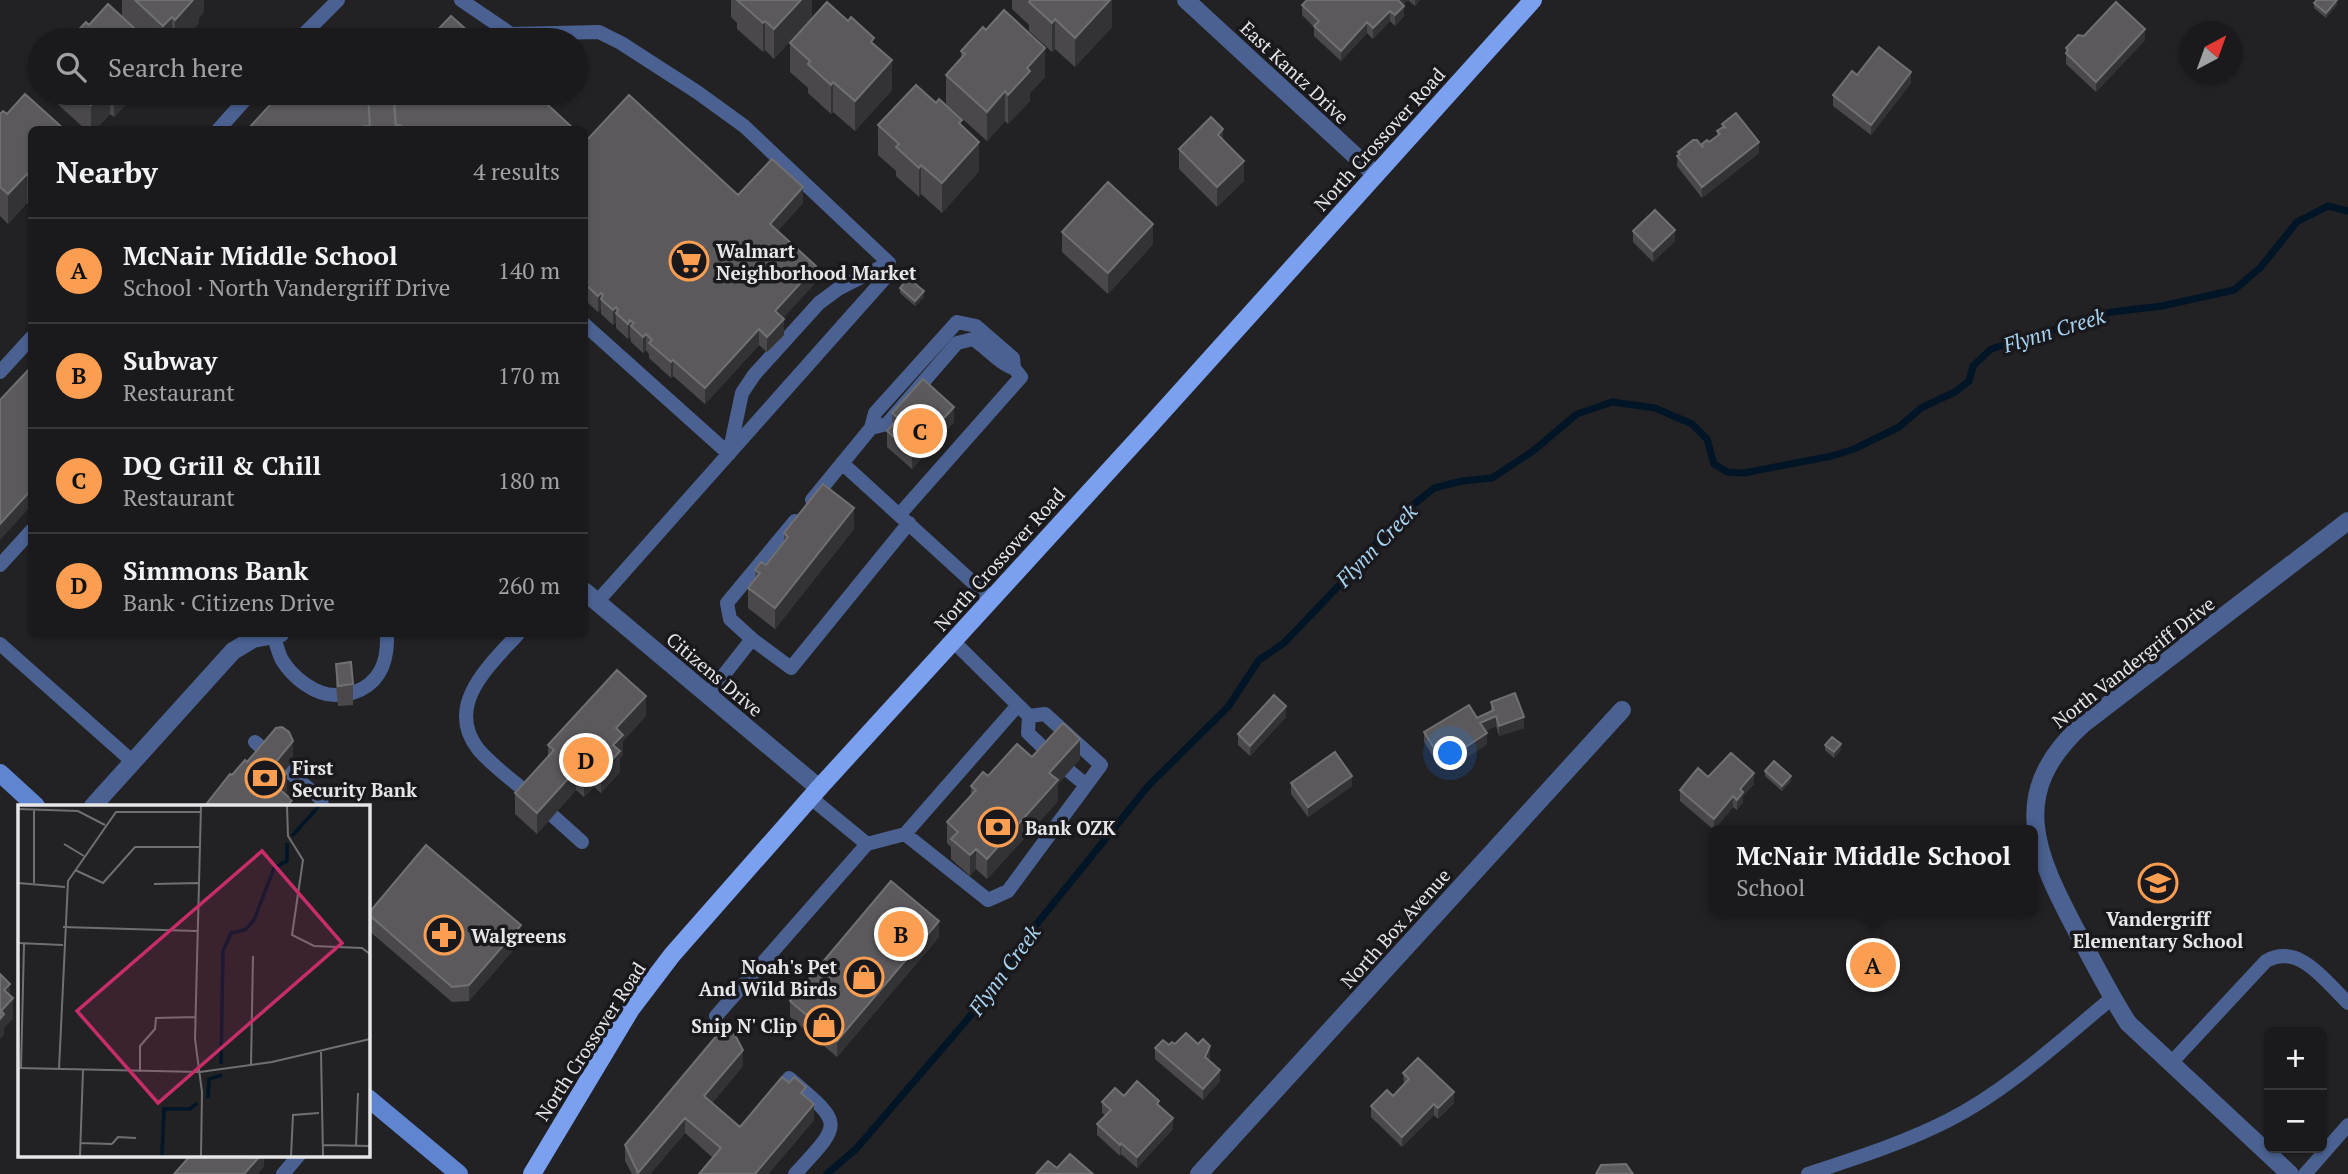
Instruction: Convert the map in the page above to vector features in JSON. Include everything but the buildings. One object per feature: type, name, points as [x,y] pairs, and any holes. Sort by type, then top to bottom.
[{"type":"main road","name":"North Crossover Road","points":[[532,1174],[611,1041],[653,980],[815,793],[1533,0]]},
{"type":"main road","points":[[0,773],[34,805]]},
{"type":"main road","points":[[369,1099],[459,1174]]},
{"type":"street","name":"East Kantz Drive","points":[[1186,0],[1375,174]]},
{"type":"street","name":"North Vandergriff Drive","points":[[2036,825],[2036,803],[2046,770],[2063,742],[2348,521]]},
{"type":"street","name":"Citizens Drive","points":[[591,597],[708,695],[815,793]]},
{"type":"street","points":[[95,805],[233,652],[261,637]]},
{"type":"street","name":"North Box Avenue","points":[[1199,1174],[1622,710]]},
{"type":"street","name":"North Vandergriff Drive","points":[[2038,836],[2049,878],[2112,999],[2128,1023],[2290,1174]]},
{"type":"lane","points":[[310,28],[338,0]]},
{"type":"lane","points":[[461,0],[502,28]]},
{"type":"lane","points":[[588,32],[599,32],[621,43],[698,92],[744,126],[889,263]]},
{"type":"lane","points":[[222,126],[240,105]]},
{"type":"lane","points":[[591,597],[729,454],[885,278],[889,263]]},
{"type":"lane","points":[[729,454],[742,393],[754,374],[819,303],[838,289],[889,263]]},
{"type":"lane","points":[[957,322],[976,326],[1013,358],[1014,368],[1021,377],[905,519],[791,668],[730,620],[727,603],[871,428],[875,413],[957,322]]},
{"type":"lane","points":[[588,328],[729,454]]},
{"type":"lane","points":[[0,372],[28,341]]},
{"type":"lane","points":[[842,463],[992,599]]},
{"type":"lane","points":[[0,565],[28,534]]},
{"type":"lane","points":[[273,637],[282,659],[299,679],[323,694],[344,694],[366,687],[376,678],[388,654],[387,637]]},
{"type":"lane","points":[[515,637],[474,687],[468,698],[467,724],[478,749],[531,796]]},
{"type":"lane","points":[[708,695],[752,639]]},
{"type":"lane","points":[[953,641],[1029,716],[1028,733],[1052,756]]},
{"type":"lane","points":[[0,644],[133,762]]},
{"type":"lane","points":[[716,1016],[867,844],[905,834],[1018,705]]},
{"type":"lane","points":[[905,834],[988,900],[1008,891],[1101,765],[1045,714],[1029,716]]},
{"type":"lane","points":[[255,742],[270,755]]},
{"type":"lane","points":[[287,770],[321,799],[322,805]]},
{"type":"lane","points":[[1069,771],[1086,785]]},
{"type":"lane","points":[[815,793],[867,844]]},
{"type":"lane","points":[[553,816],[582,842]]},
{"type":"lane","points":[[2171,1063],[2266,961],[2277,954],[2304,961],[2348,1003]]},
{"type":"lane","points":[[1808,1174],[1840,1169],[1948,1121],[2032,1065],[2112,999]]},
{"type":"lane","points":[[789,1078],[825,1109],[831,1124],[827,1139],[795,1174]]},
{"type":"lane","points":[[2305,1174],[2348,1125]]},
{"type":"lane","points":[[283,1174],[298,1156]]},
{"type":"waterway","name":"Flynn Creek","points":[[827,1174],[856,1149],[978,1007],[1031,931],[1149,785],[1228,707],[1259,660],[1284,643],[1403,513],[1434,488],[1462,481],[1492,478],[1533,451],[1577,414],[1612,402],[1655,408],[1692,424],[1707,439],[1714,464],[1727,472],[1744,473],[1832,456],[1854,449],[1899,427],[1921,408],[1955,392],[1969,381],[1973,366],[1991,349],[2111,312],[2162,306],[2234,290],[2260,268],[2297,222],[2328,206],[2348,211]]},
{"type":"place","name":"Walmart Neighborhood Market","points":[[689,261]]},
{"type":"place","name":"DQ Grill & Chill","points":[[920,431]]},
{"type":"place","name":"Simmons Bank","points":[[586,760]]},
{"type":"place","name":"First Security Bank","points":[[265,778]]},
{"type":"place","name":"Bank OZK","points":[[998,827]]},
{"type":"place","name":"Vandergriff Elementary School","points":[[2158,883]]},
{"type":"place","name":"Subway","points":[[901,934]]},
{"type":"place","name":"Walgreens","points":[[444,935]]},
{"type":"place","name":"McNair Middle School","points":[[1873,965]]},
{"type":"place","name":"Noah's Pet And Wild Birds","points":[[864,977]]},
{"type":"place","name":"Snip N' Clip","points":[[824,1025]]}]
